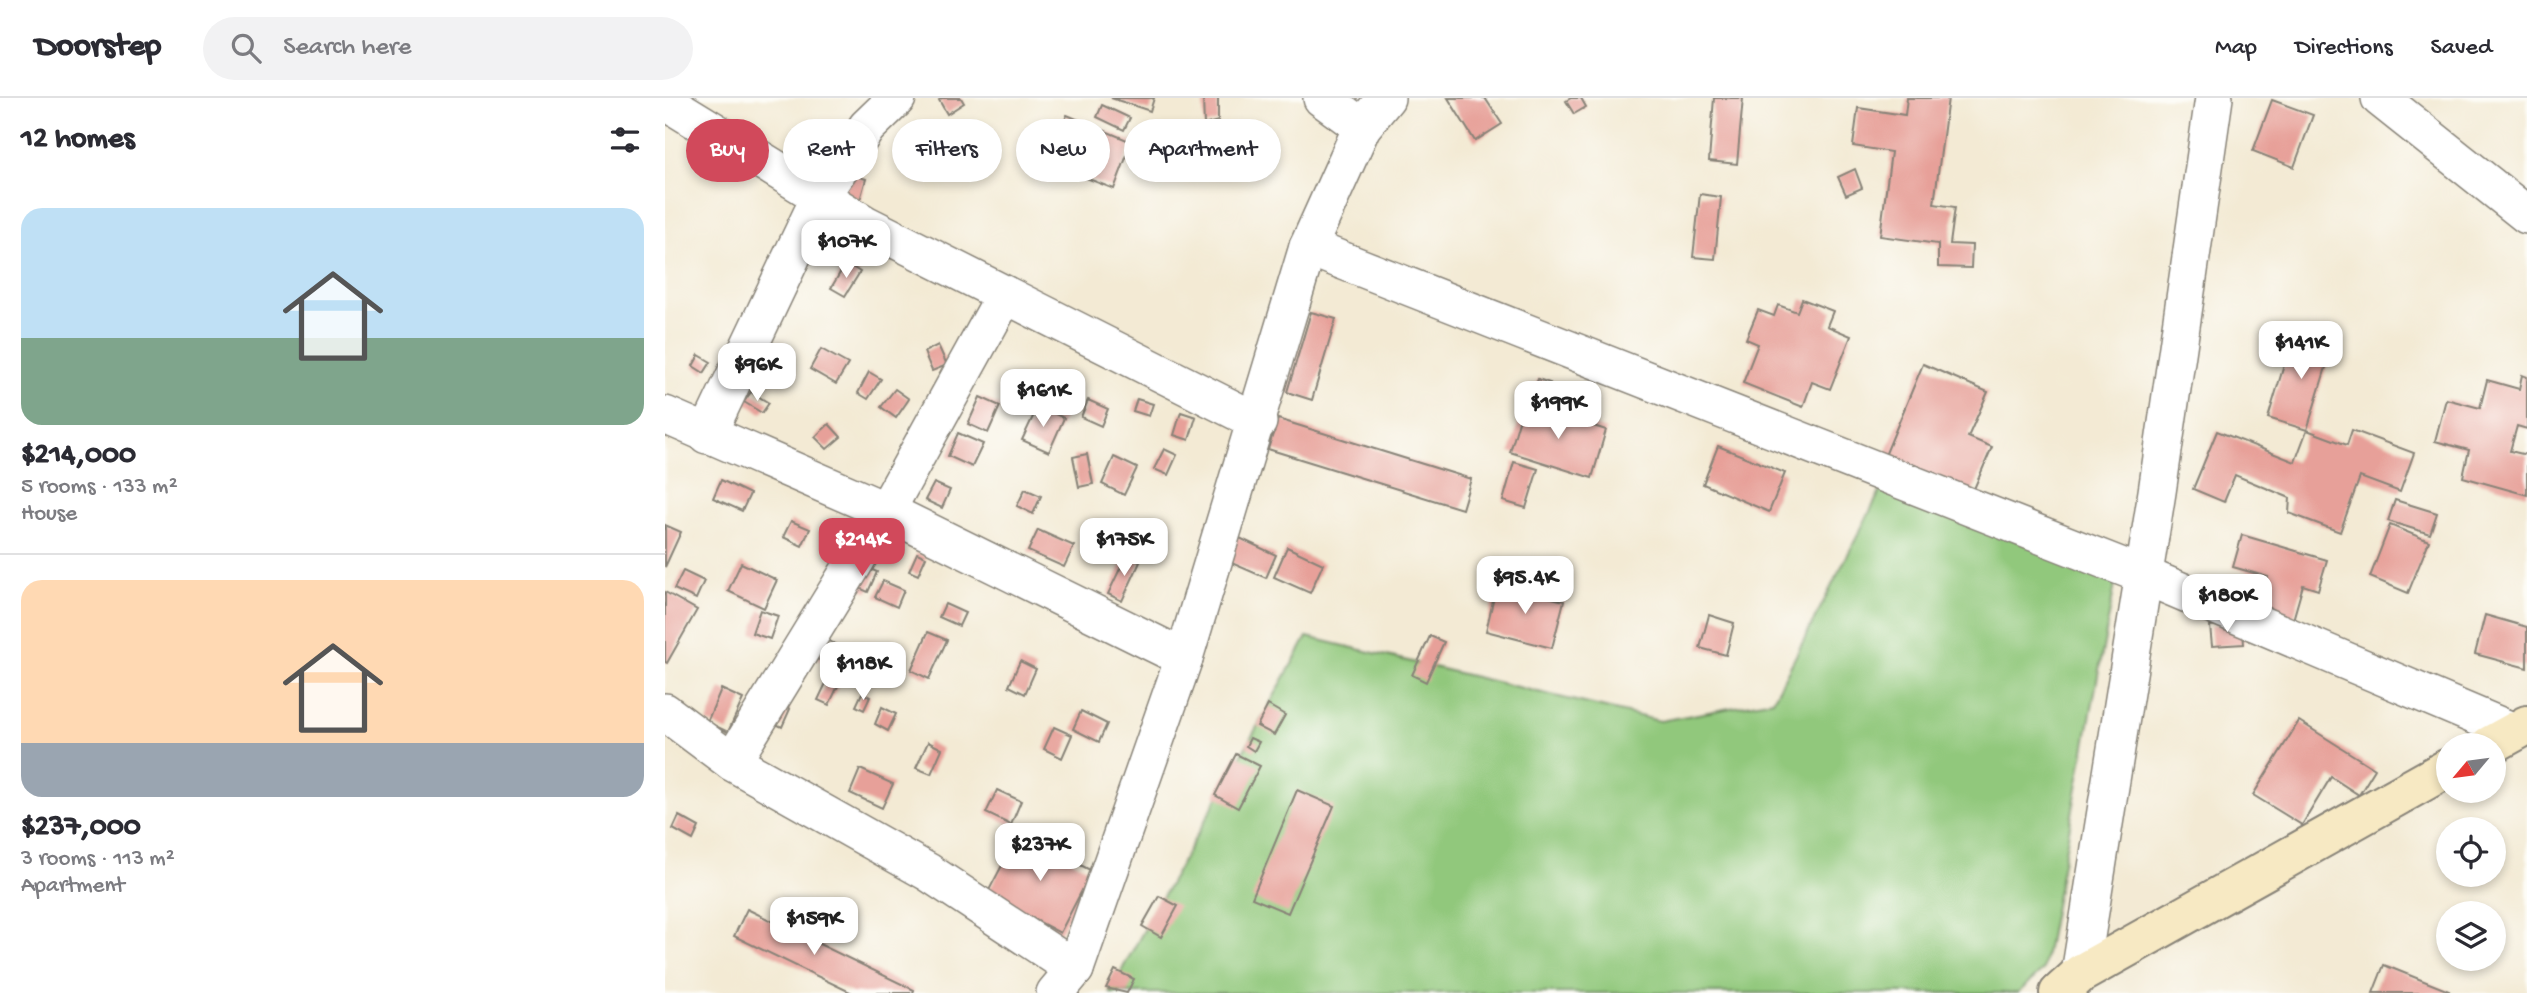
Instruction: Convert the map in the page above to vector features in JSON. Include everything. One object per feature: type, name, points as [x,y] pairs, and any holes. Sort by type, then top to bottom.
[{"type":"street","points":[[707,435],[820,197],[867,127],[897,98]]},
{"type":"street","points":[[1322,98],[1362,127]]},
{"type":"street","points":[[665,712],[732,762],[928,872],[1065,981],[1184,658],[1258,422],[1308,247],[1362,127],[1386,98]]},
{"type":"street","points":[[2070,983],[2143,575],[2214,98]]},
{"type":"street","points":[[2380,98],[2524,206]]},
{"type":"street","points":[[665,101],[820,197],[1006,295],[1258,422]]},
{"type":"street","points":[[1308,247],[2143,575],[2510,734]]},
{"type":"street","points":[[732,762],[886,511],[1006,295]]},
{"type":"street","points":[[665,415],[886,511],[1184,658]]},
{"type":"street","points":[[2070,983],[2436,775]]},
{"type":"green space","points":[[1882,488],[2116,579],[2043,970],[2018,993],[1109,993],[1307,637],[1660,721],[1773,700]]},
{"type":"building","points":[[961,98],[964,103],[947,114],[939,100]]},
{"type":"building","points":[[1111,98],[1154,98],[1150,111]]},
{"type":"building","points":[[1203,98],[1218,98],[1218,119],[1204,119]]},
{"type":"building","points":[[1448,98],[1485,98],[1502,124],[1475,141]]},
{"type":"building","points":[[1581,98],[1586,107],[1574,114],[1566,101]]},
{"type":"building","points":[[1714,98],[1743,98],[1737,164],[1709,161]]},
{"type":"building","points":[[1907,98],[1948,98],[1934,204],[1955,207],[1950,244],[1972,245],[1971,268],[1938,267],[1938,244],[1880,236],[1891,152],[1853,146],[1858,108],[1905,115]]},
{"type":"building","points":[[2272,100],[2313,115],[2294,167],[2253,151]]},
{"type":"building","points":[[1102,105],[1130,118],[1124,119],[1124,130],[1110,123],[1110,119],[1097,117]]},
{"type":"building","points":[[1110,133],[1124,139],[1124,163],[1114,189],[1096,182],[1110,182]]},
{"type":"building","points":[[1855,169],[1862,188],[1846,195],[1838,177]]},
{"type":"building","points":[[847,182],[865,182],[860,200],[843,194]]},
{"type":"building","points":[[1700,194],[1721,197],[1715,259],[1693,257]]},
{"type":"building","points":[[846,263],[860,272],[845,296],[831,288]]},
{"type":"building","points":[[1802,299],[1833,311],[1827,326],[1851,336],[1830,389],[1812,382],[1803,407],[1743,383],[1758,344],[1746,339],[1758,310],[1774,316],[1778,305],[1797,312]]},
{"type":"building","points":[[1311,312],[1336,319],[1312,400],[1287,392]]},
{"type":"building","points":[[2294,332],[2333,344],[2307,430],[2268,418]]},
{"type":"building","points":[[938,345],[947,365],[932,371],[924,352]]},
{"type":"building","points":[[821,349],[848,364],[836,384],[810,369]]},
{"type":"building","points":[[699,355],[711,362],[704,373],[693,366]]},
{"type":"building","points":[[1923,364],[1988,392],[1968,437],[1992,447],[1971,496],[1884,458]]},
{"type":"building","points":[[869,372],[881,379],[868,399],[858,393]]},
{"type":"building","points":[[2522,375],[2527,377],[2527,429],[2517,426],[2510,451],[2527,455],[2527,495],[2463,477],[2469,450],[2435,441],[2446,399],[2480,408],[2487,380],[2519,389]]},
{"type":"building","points":[[1039,377],[1053,383],[1047,397],[1032,391]]},
{"type":"building","points":[[1538,379],[1550,383],[1546,394],[1534,390]]},
{"type":"building","points":[[895,389],[909,399],[896,418],[881,407]]},
{"type":"building","points":[[751,392],[769,403],[762,413],[744,402]]},
{"type":"building","points":[[980,397],[1000,406],[988,433],[968,424]]},
{"type":"building","points":[[1137,399],[1153,404],[1149,416],[1133,411]]},
{"type":"building","points":[[1088,400],[1108,409],[1101,426],[1081,417]]},
{"type":"building","points":[[1524,404],[1606,430],[1592,478],[1510,452]]},
{"type":"building","points":[[1038,406],[1064,418],[1049,452],[1022,440]]},
{"type":"building","points":[[1181,412],[1196,417],[1189,440],[1174,435]]},
{"type":"building","points":[[1278,419],[1471,479],[1462,509],[1268,449]]},
{"type":"building","points":[[829,424],[841,437],[827,449],[815,437]]},
{"type":"building","points":[[2307,430],[2347,445],[2352,430],[2414,453],[2400,492],[2360,477],[2340,532],[2289,513],[2290,498],[2235,475],[2224,502],[2193,489],[2217,431],[2295,462]]},
{"type":"building","points":[[958,433],[983,444],[972,467],[948,456]]},
{"type":"building","points":[[1718,446],[1785,473],[1769,512],[1703,484]]},
{"type":"building","points":[[1164,449],[1177,455],[1168,475],[1154,469]]},
{"type":"building","points":[[1087,454],[1093,484],[1079,487],[1073,457]]},
{"type":"building","points":[[1114,457],[1137,468],[1124,495],[1102,484]]},
{"type":"building","points":[[1514,462],[1538,469],[1526,508],[1503,501]]},
{"type":"building","points":[[721,480],[750,494],[742,511],[713,498]]},
{"type":"building","points":[[934,483],[950,490],[942,508],[925,500]]},
{"type":"building","points":[[1025,489],[1041,496],[1033,514],[1017,506]]},
{"type":"building","points":[[2395,500],[2437,513],[2430,534],[2388,521]]},
{"type":"building","points":[[791,521],[810,529],[802,546],[783,537]]},
{"type":"building","points":[[665,525],[681,532],[665,567]]},
{"type":"building","points":[[2390,525],[2429,541],[2408,593],[2370,577]]},
{"type":"building","points":[[1038,530],[1074,546],[1064,567],[1028,551]]},
{"type":"building","points":[[1231,534],[1276,555],[1266,578],[1220,558]]},
{"type":"building","points":[[2242,535],[2327,560],[2318,590],[2303,585],[2291,627],[2256,617],[2268,577],[2233,567]]},
{"type":"building","points":[[1287,547],[1323,564],[1310,593],[1274,577]]},
{"type":"building","points":[[917,553],[926,557],[918,575],[909,571]]},
{"type":"building","points":[[1126,556],[1140,562],[1122,601],[1108,594]]},
{"type":"building","points":[[741,563],[777,580],[764,608],[728,591]]},
{"type":"building","points":[[857,563],[877,572],[868,592],[848,583]]},
{"type":"building","points":[[683,571],[704,581],[696,599],[674,589]]},
{"type":"building","points":[[883,581],[904,590],[897,607],[875,597]]},
{"type":"building","points":[[1497,584],[1564,601],[1552,648],[1486,631]]},
{"type":"building","points":[[665,592],[697,610],[667,663],[665,662]]},
{"type":"building","points":[[945,604],[965,613],[959,626],[939,617]]},
{"type":"building","points":[[760,610],[778,616],[770,639],[752,633]]},
{"type":"building","points":[[1709,615],[1734,623],[1726,655],[1700,648]]},
{"type":"building","points":[[2485,615],[2527,627],[2527,668],[2475,654]]},
{"type":"building","points":[[2242,622],[2244,644],[2212,646],[2210,626]]},
{"type":"building","points":[[928,632],[947,640],[929,679],[911,670]]},
{"type":"building","points":[[1430,636],[1444,642],[1426,682],[1412,675]]},
{"type":"building","points":[[826,640],[847,649],[838,668],[817,659]]},
{"type":"building","points":[[1020,661],[1036,669],[1025,694],[1009,686]]},
{"type":"building","points":[[827,681],[838,686],[829,705],[818,700]]},
{"type":"building","points":[[721,689],[743,699],[728,732],[707,722]]},
{"type":"building","points":[[862,693],[870,697],[864,710],[856,706]]},
{"type":"building","points":[[777,702],[790,709],[782,727],[769,721]]},
{"type":"building","points":[[1268,705],[1285,715],[1274,735],[1257,726]]},
{"type":"building","points":[[882,707],[896,714],[888,731],[875,724]]},
{"type":"building","points":[[1081,711],[1107,724],[1099,742],[1073,729]]},
{"type":"building","points":[[2299,721],[2375,769],[2359,795],[2331,777],[2302,825],[2253,795]]},
{"type":"building","points":[[1054,727],[1072,735],[1062,758],[1044,749]]},
{"type":"building","points":[[1250,738],[1259,742],[1254,751],[1246,746]]},
{"type":"building","points":[[928,742],[942,749],[931,774],[916,768]]},
{"type":"building","points":[[1236,754],[1260,766],[1238,808],[1215,795]]},
{"type":"building","points":[[860,769],[893,784],[882,808],[850,793]]},
{"type":"building","points":[[997,790],[1021,801],[1011,825],[986,813]]},
{"type":"building","points":[[1297,790],[1334,806],[1288,913],[1252,898]]},
{"type":"building","points":[[679,816],[699,827],[693,840],[673,829]]},
{"type":"building","points":[[1019,833],[1092,871],[1060,933],[987,894]]},
{"type":"building","points":[[1159,896],[1178,906],[1161,937],[1142,926]]},
{"type":"building","points":[[747,909],[914,990],[913,993],[852,993],[734,936]]},
{"type":"building","points":[[2384,965],[2449,991],[2373,993]]},
{"type":"building","points":[[1115,970],[1134,979],[1127,993],[1106,988]]}]
